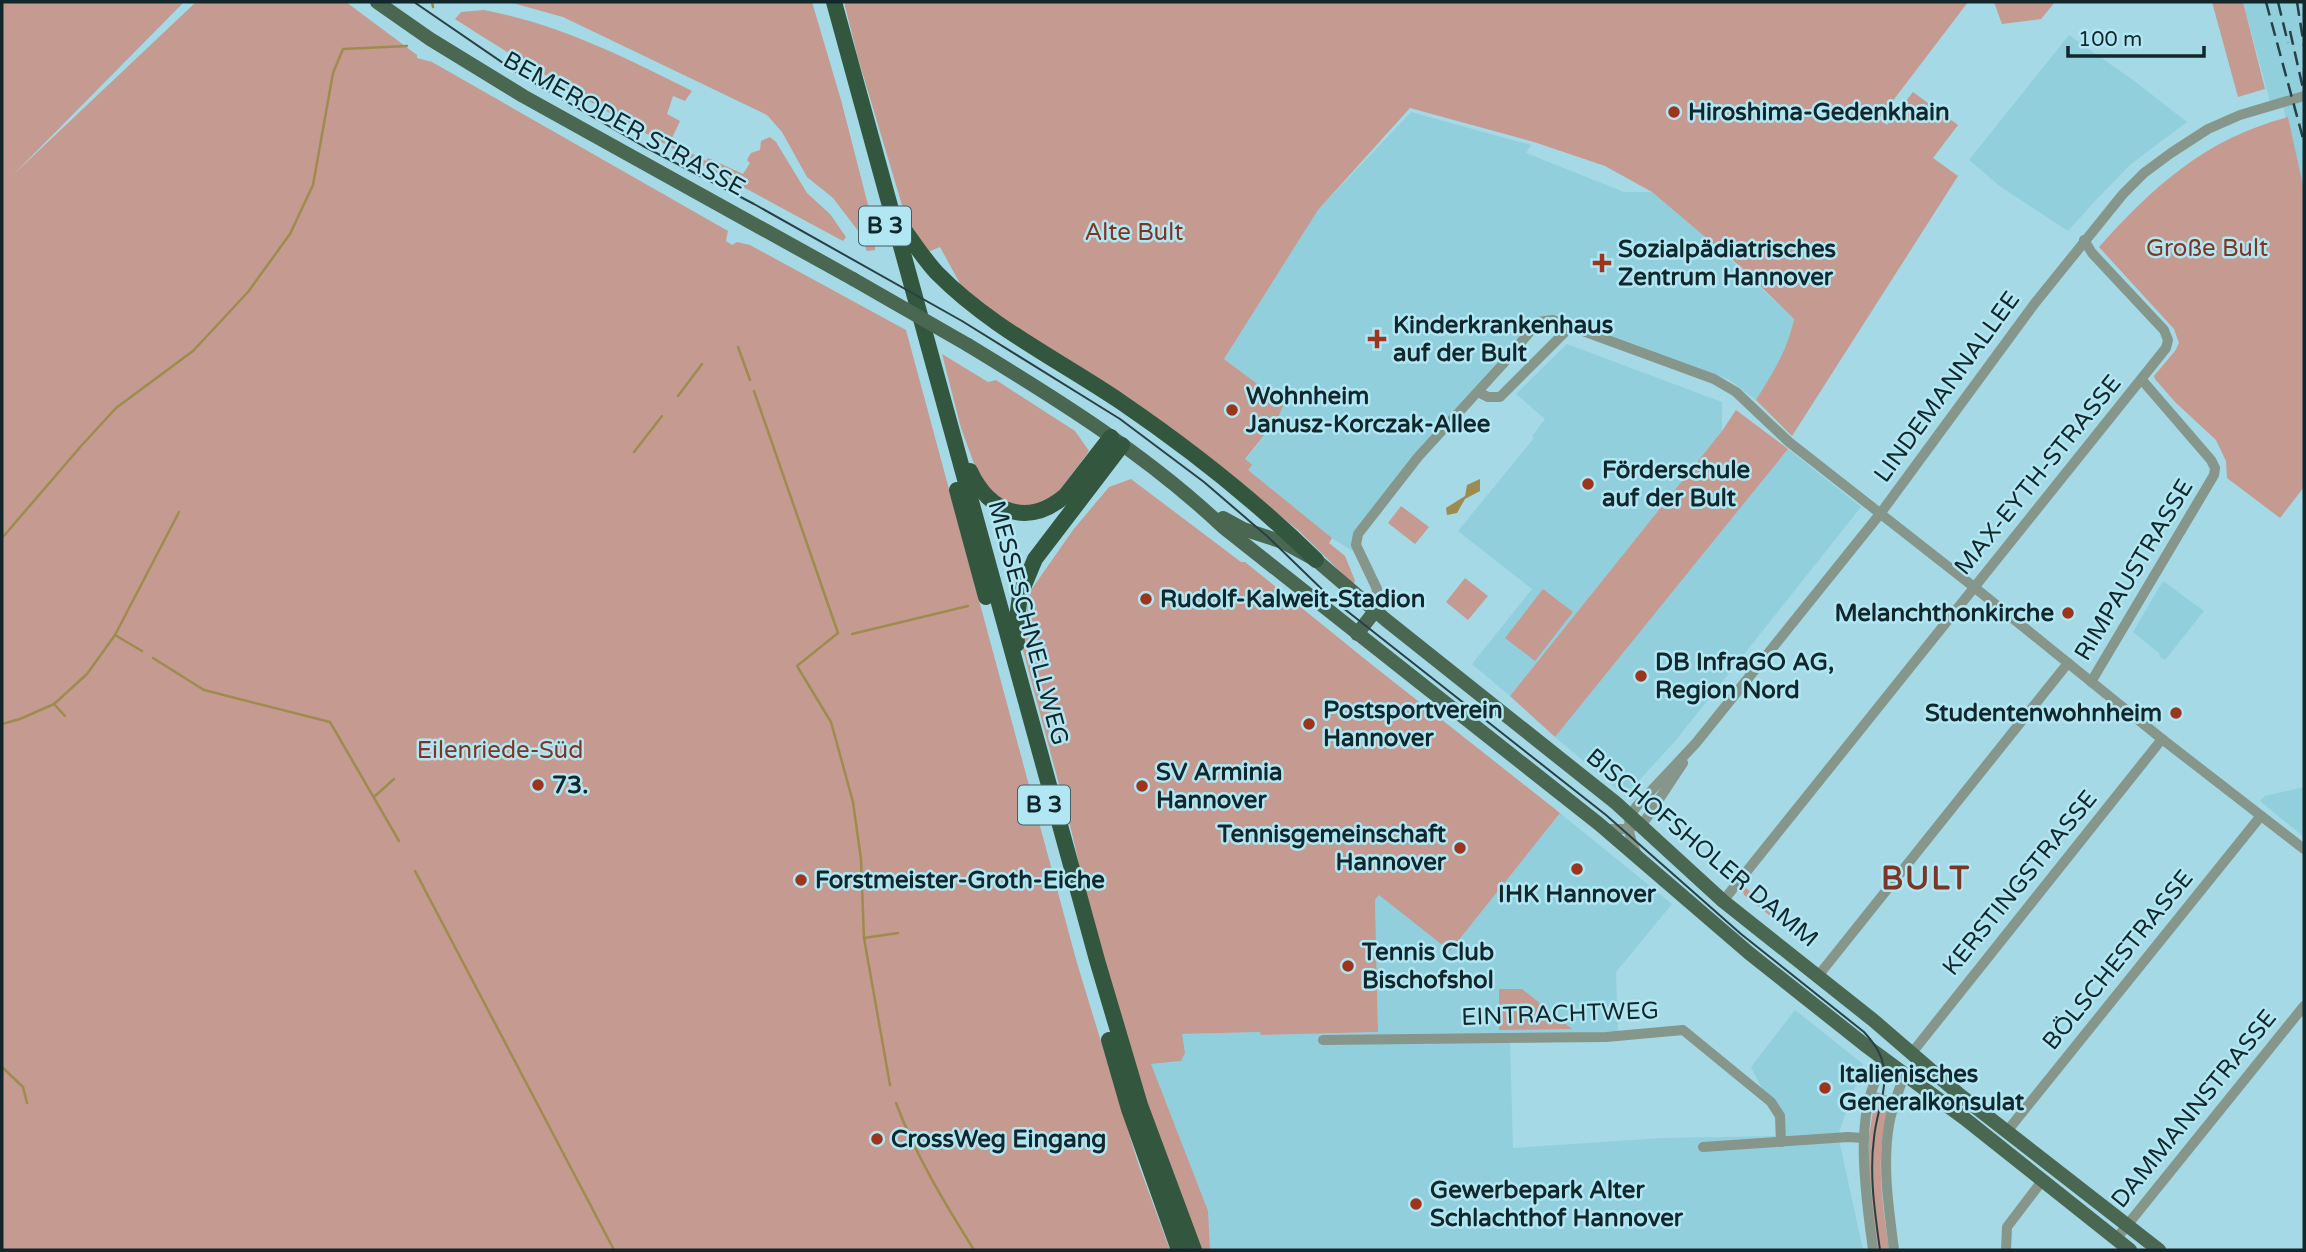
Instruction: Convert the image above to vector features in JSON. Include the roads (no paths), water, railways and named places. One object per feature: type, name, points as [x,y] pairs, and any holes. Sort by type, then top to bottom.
[{"type":"highway","name":"MESSESCHNELLWEG","points":[[823,2],[1113,1055],[1129,1109],[1179,1250]]},
{"type":"highway","name":"MESSESCHNELLWEG","points":[[834,2],[1122,1049],[1194,1250]]},
{"type":"highway","points":[[892,213],[936,272],[960,294],[1004,328],[1100,388],[1163,432],[1243,495],[1316,560]]},
{"type":"highway","points":[[952,432],[974,480],[984,494],[1005,509],[1021,513],[1041,511],[1057,503],[1116,441]]},
{"type":"highway","points":[[1022,687],[1016,626],[1017,610],[1025,581],[1049,539],[1116,441]]},
{"type":"main road","name":"BEMERODER STRASSE","points":[[377,2],[430,39],[523,96],[968,345]]},
{"type":"main road","name":"BISCHOFSHOLER DAMM","points":[[968,345],[1047,393],[1200,505],[1223,527],[1605,829],[1749,953],[2130,1250]]},
{"type":"main road","name":"BISCHOFSHOLER DAMM","points":[[1200,505],[1243,529],[1283,542],[1316,560],[1723,901],[2159,1250]]},
{"type":"main road","points":[[1357,634],[1375,611]]},
{"type":"main road","points":[[1889,1062],[1911,1054]]},
{"type":"main road","points":[[1905,1073],[1911,1054]]},
{"type":"street","name":"LINDEMANNALLEE","points":[[1632,823],[1643,799],[1696,743],[1880,514],[2035,303],[2123,194],[2171,152],[2231,118],[2304,96]]},
{"type":"street","name":"MAX-EYTH-STRASSE","points":[[1723,901],[2166,348],[2168,340],[2164,330],[2092,253],[2084,240]]},
{"type":"street","points":[[1375,611],[1377,589],[1356,545],[1358,534],[1418,457],[1538,322],[1553,320],[1714,379],[1737,391],[1789,442],[2260,817],[2304,849]]},
{"type":"street","points":[[1478,391],[1488,397],[1500,397],[1570,327]]},
{"type":"street","name":"RIMPAUSTRASSE","points":[[2091,682],[2214,475],[2215,468],[2211,460],[2142,380]]},
{"type":"street","points":[[1818,976],[2068,663]]},
{"type":"street","name":"KERSTINGSTRASSE","points":[[1911,1054],[2162,739]]},
{"type":"street","name":"LINDEMANNALLEE","points":[[1632,823],[1656,807],[1696,743]]},
{"type":"street","name":"BÖLSCHESTRASSE","points":[[2008,1130],[2260,817]]},
{"type":"street","points":[[1605,829],[1632,823],[1639,858]]},
{"type":"street","name":"DAMMANNSTRASSE","points":[[2116,1239],[2304,1006]]},
{"type":"street","name":"EINTRACHTWEG","points":[[1324,1040],[1606,1037],[1684,1031],[1771,1102],[1780,1116],[1781,1142]]},
{"type":"street","points":[[1873,1250],[1865,1188],[1864,1138],[1874,1087],[1889,1062]]},
{"type":"street","points":[[1894,1250],[1888,1193],[1887,1137],[1892,1111],[1905,1073]]},
{"type":"street","points":[[1703,1147],[1864,1138]]},
{"type":"street","points":[[2006,1250],[2007,1227],[2042,1181]]},
{"type":"waterway","points":[[432,2],[433,7]]},
{"type":"waterway","points":[[2,538],[116,408],[193,351],[248,292],[290,234],[313,185],[333,73],[343,49],[407,46]]},
{"type":"waterway","points":[[738,347],[750,380]]},
{"type":"waterway","points":[[678,396],[702,364]]},
{"type":"waterway","points":[[754,391],[838,633],[797,666],[831,722],[853,802],[861,859],[864,938],[890,1085]]},
{"type":"waterway","points":[[634,452],[662,416]]},
{"type":"waterway","points":[[2,724],[54,704],[87,674],[115,635],[179,512]]},
{"type":"waterway","points":[[852,634],[968,606]]},
{"type":"waterway","points":[[115,635],[142,651]]},
{"type":"waterway","points":[[153,658],[204,690],[330,722],[399,841]]},
{"type":"waterway","points":[[54,704],[65,716]]},
{"type":"waterway","points":[[375,796],[394,779]]},
{"type":"waterway","points":[[415,871],[614,1250]]},
{"type":"waterway","points":[[864,938],[898,933]]},
{"type":"waterway","points":[[2,1067],[23,1087],[27,1103]]},
{"type":"waterway","points":[[896,1103],[941,1196],[974,1250]]},
{"type":"tram line","points":[[414,2],[519,74],[643,146],[754,204],[962,321],[1120,419],[1204,482],[1268,537],[1333,600],[1606,815],[1741,934],[1864,1032],[1877,1049],[1884,1069],[1872,1166],[1880,1250]]},
{"type":"railway","points":[[2266,2],[2304,142]]},
{"type":"railway","points":[[2278,2],[2288,43]]},
{"type":"railway","points":[[2297,2],[2304,46]]},
{"type":"railway","points":[[2290,31],[2304,93]]},
{"type":"place","name":"Hiroshima-Gedenkhain","points":[[1674,112]]},
{"type":"place","name":"Sozialpädiatrisches Zentrum Hannover","points":[[1602,263]]},
{"type":"place","name":"Kinderkrankenhaus auf der Bult","points":[[1377,339]]},
{"type":"place","name":"Wohnheim Janusz-Korczak-Allee","points":[[1232,410]]},
{"type":"place","name":"Förderschule auf der Bult","points":[[1588,484]]},
{"type":"place","name":"Rudolf-Kalweit-Stadion","points":[[1146,599]]},
{"type":"place","name":"Melanchthonkirche","points":[[2068,613]]},
{"type":"place","name":"DB InfraGO AG, Region Nord","points":[[1641,676]]},
{"type":"place","name":"Studentenwohnheim","points":[[2176,713]]},
{"type":"place","name":"Postsportverein Hannover","points":[[1309,724]]},
{"type":"place","name":"73.","points":[[538,785]]},
{"type":"place","name":"SV Arminia Hannover","points":[[1142,786]]},
{"type":"place","name":"Tennisgemeinschaft Hannover","points":[[1460,848]]},
{"type":"place","name":"IHK Hannover","points":[[1577,869]]},
{"type":"place","name":"Forstmeister-Groth-Eiche","points":[[801,880]]},
{"type":"place","name":"Tennis Club Bischofshol","points":[[1348,966]]},
{"type":"place","name":"Italienisches Generalkonsulat","points":[[1825,1088]]},
{"type":"place","name":"CrossWeg Eingang","points":[[877,1139]]},
{"type":"place","name":"Gewerbepark Alter Schlachthof Hannover","points":[[1416,1204]]},
{"type":"district","name":"BULT","points":[[1926,879]]},
{"type":"park label","name":"Alte Bult","points":[[1134,232]]},
{"type":"park label","name":"Große Bult","points":[[2207,248]]},
{"type":"park label","name":"Eilenriede-Süd","points":[[500,750]]}]
